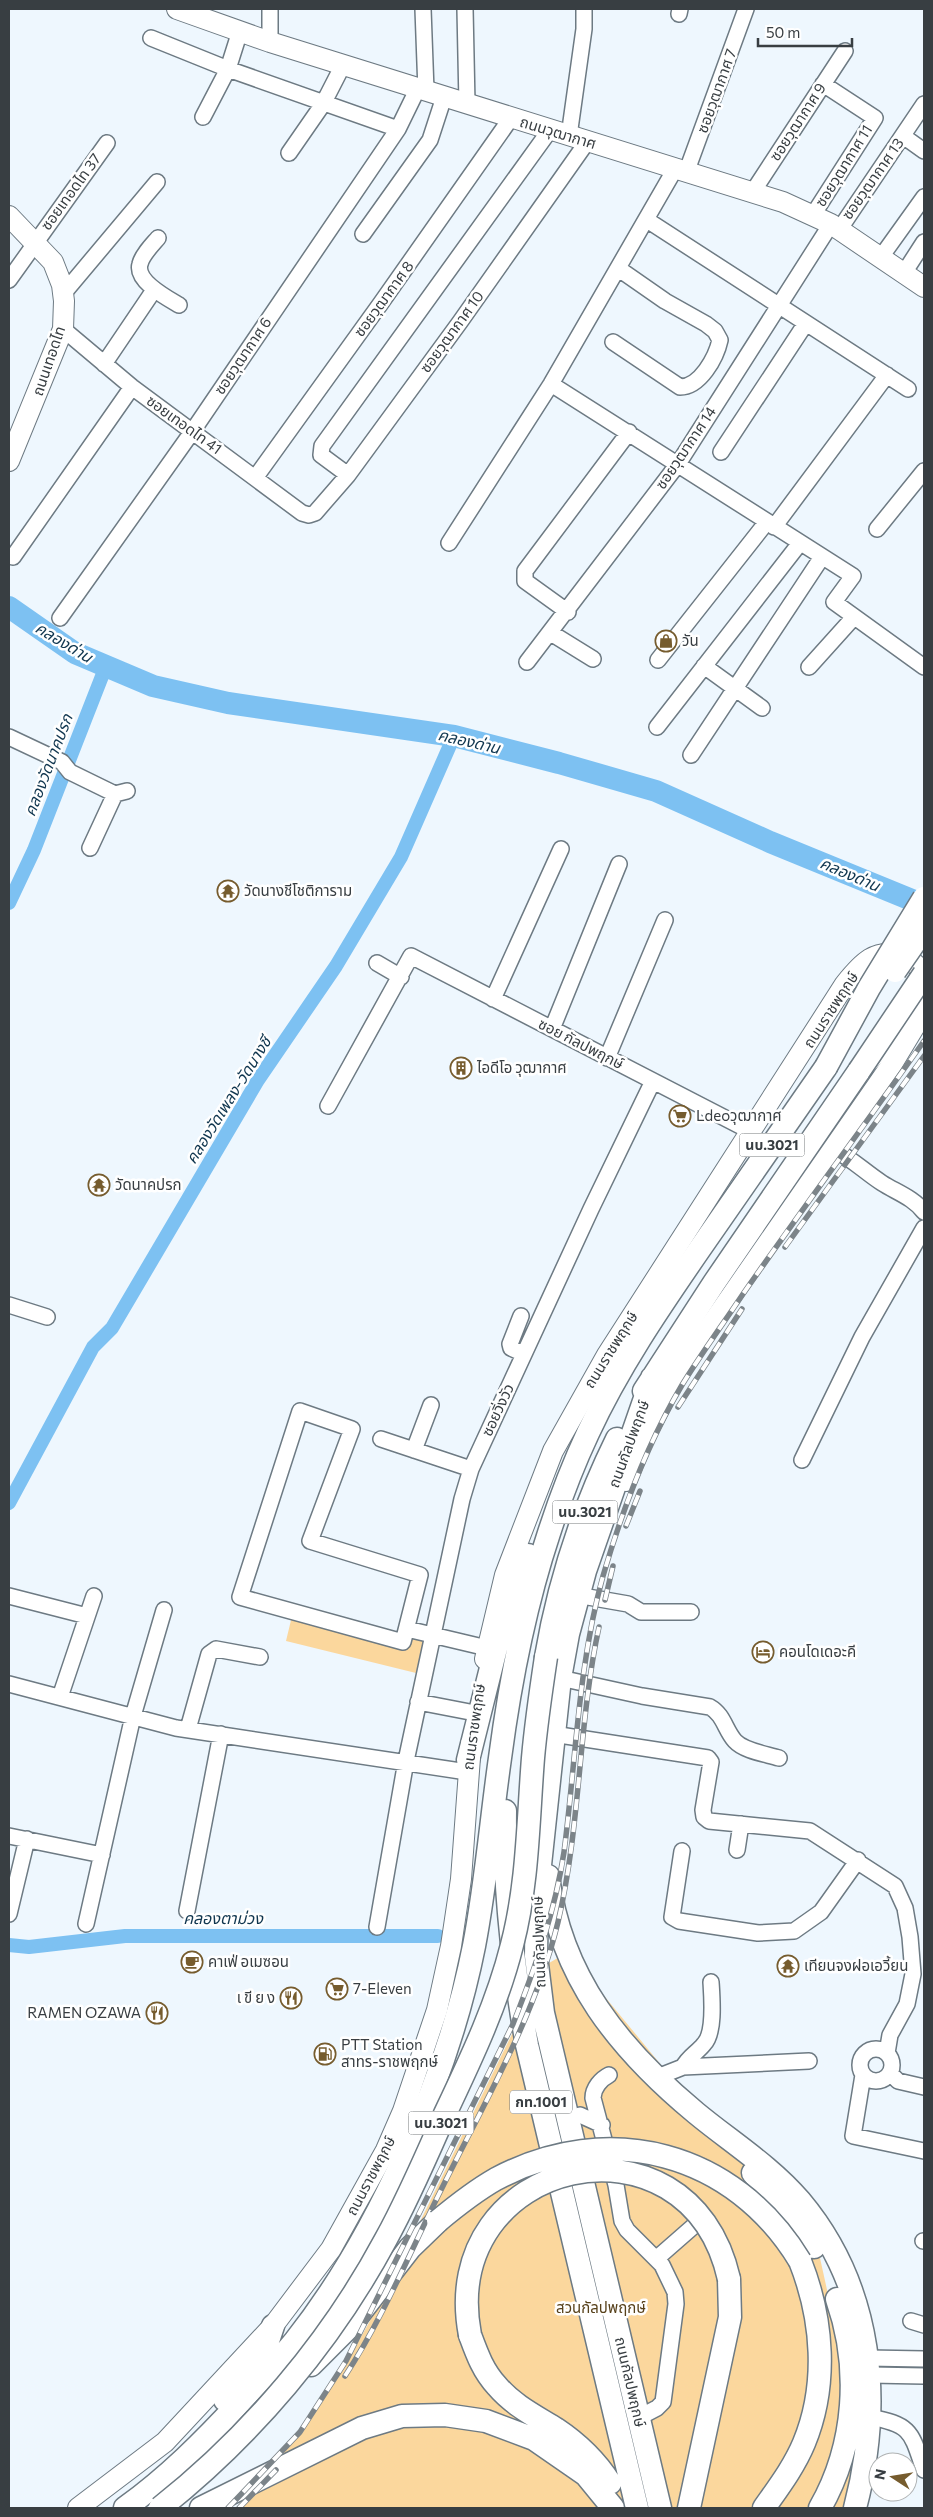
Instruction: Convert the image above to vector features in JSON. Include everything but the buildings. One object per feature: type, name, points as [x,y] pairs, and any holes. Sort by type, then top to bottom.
[{"type":"main road","name":"ถนนวุฒากาศ","points":[[177,9],[270,42],[783,202],[835,227],[924,287]]},
{"type":"main road","name":"ถนนเทอดไท","points":[[9,217],[54,262],[63,294],[63,329],[9,461]]},
{"type":"main road","points":[[826,1067],[869,988],[924,898]]},
{"type":"main road","name":"ถนนราชพฤกษ์","points":[[126,2508],[157,2485],[208,2436],[295,2341],[340,2277],[389,2190],[429,2094],[456,2017],[473,1949],[484,1885],[500,1755],[511,1688],[535,1578],[566,1485],[588,1432],[644,1333],[718,1222],[924,929]]},
{"type":"main road","name":"ถนนราชพฤกษ์","points":[[78,2508],[165,2442],[273,2326],[331,2249],[386,2150],[403,2111],[437,2010],[451,1946],[461,1880],[468,1766],[487,1648],[505,1575],[553,1451],[607,1355],[752,1132],[845,984],[862,963],[876,954],[896,954],[912,961],[924,975],[753,1225],[652,1378],[617,1440],[589,1500],[562,1584],[546,1657],[536,1725],[526,1861],[518,1918],[502,1981],[474,2053],[401,2211],[352,2295],[318,2343],[269,2404],[216,2460],[160,2508]]},
{"type":"main road","points":[[859,1071],[924,998]]},
{"type":"main road","name":"นบ.3021","points":[[568,1634],[583,1611],[610,1520],[644,1438],[677,1374],[892,1064],[924,1011]]},
{"type":"main road","name":"ถนนกัลปพฤกษ์","points":[[652,1378],[599,1525],[568,1634],[553,1734],[537,1893],[536,1956],[539,1988],[550,2046],[660,2508]]},
{"type":"main road","points":[[468,1766],[496,1648],[516,1587],[545,1518],[588,1432]]},
{"type":"main road","name":"ถนนกัลปพฤกษ์","points":[[511,1688],[506,1769],[506,1860],[512,1956],[518,1996],[637,2508]]},
{"type":"main road","points":[[547,1793],[547,1874],[552,1905],[562,1938],[579,1979],[594,2003],[632,2054],[655,2078],[698,2114],[740,2145],[767,2168],[800,2201],[818,2225],[845,2275],[854,2300],[869,2366],[870,2417],[866,2457],[855,2508]]},
{"type":"main road","points":[[698,2114],[796,2222],[814,2247],[831,2282],[844,2322],[852,2371],[852,2404],[840,2461],[833,2482],[820,2508]]},
{"type":"main road","points":[[157,2485],[212,2448],[310,2366],[349,2327],[410,2248],[438,2221],[484,2186],[537,2161],[584,2150],[626,2149],[665,2156],[703,2170],[736,2188],[774,2224],[800,2261],[814,2303],[818,2326],[821,2356],[818,2385],[813,2415],[803,2444],[791,2468],[764,2508]]},
{"type":"main road","points":[[623,2508],[604,2473],[581,2449],[556,2429],[520,2407],[497,2386],[481,2363],[470,2335],[466,2300],[469,2278],[475,2257],[487,2232],[506,2208],[517,2198],[539,2184],[566,2174],[596,2169],[612,2170],[650,2179],[671,2191],[690,2206],[705,2222],[718,2242],[729,2279],[730,2317],[689,2508]]},
{"type":"main road","points":[[208,2436],[215,2414],[269,2338],[273,2326]]},
{"type":"main road","points":[[201,2508],[362,2428],[402,2416],[445,2415],[486,2421],[534,2439],[586,2475],[613,2508]]},
{"type":"street","points":[[270,9],[270,42]]},
{"type":"street","points":[[364,234],[430,140],[429,92],[423,9]]},
{"type":"street","points":[[465,9],[468,104]]},
{"type":"street","points":[[348,475],[321,455],[322,446],[568,136],[584,30],[584,9]]},
{"type":"street","name":"ซอยวุฒากาศ 7","points":[[449,543],[551,384],[647,220],[681,171],[746,9]]},
{"type":"street","points":[[202,117],[228,69],[240,31]]},
{"type":"street","points":[[151,38],[228,69],[398,129]]},
{"type":"street","name":"ซอยวุฒากาศ 9","points":[[752,193],[845,51]]},
{"type":"street","points":[[289,153],[324,104],[343,65]]},
{"type":"street","name":"ซอยวุฒากาศ 11","points":[[813,215],[875,118],[823,84]]},
{"type":"street","name":"ซอยวุฒากาศ 6","points":[[60,618],[192,432],[398,129],[429,92]]},
{"type":"street","name":"ซอยวุฒากาศ 13","points":[[835,227],[903,136],[924,104]]},
{"type":"street","name":"ซอยวุฒากาศ 8","points":[[255,478],[387,295],[510,118]]},
{"type":"street","name":"ซอยวุฒากาศ 10","points":[[310,515],[315,512],[348,475],[460,322],[568,136]]},
{"type":"street","points":[[903,136],[924,151]]},
{"type":"street","name":"ซอยเทอดไท 37","points":[[9,280],[35,241],[107,143]]},
{"type":"street","points":[[63,294],[157,182]]},
{"type":"street","points":[[881,257],[924,197]]},
{"type":"street","points":[[647,220],[908,389]]},
{"type":"street","name":"ซอยวุฒากาศ 14","points":[[527,662],[568,612],[678,464],[779,306],[835,227]]},
{"type":"street","points":[[158,238],[139,266],[140,272],[154,290],[179,306]]},
{"type":"street","points":[[904,273],[924,242]]},
{"type":"street","points":[[613,342],[673,383],[684,387],[699,379],[718,347],[720,340],[715,331],[706,324],[666,301],[619,269]]},
{"type":"street","points":[[104,364],[154,290]]},
{"type":"street","points":[[721,452],[806,323]]},
{"type":"street","name":"ซอยเทอดไท 41","points":[[63,329],[132,387],[302,513],[310,515]]},
{"type":"street","points":[[658,660],[770,525],[888,375]]},
{"type":"street","points":[[551,384],[853,576],[834,602],[924,667]]},
{"type":"street","points":[[13,557],[132,387]]},
{"type":"street","points":[[568,612],[525,581],[525,571],[629,432]]},
{"type":"street","points":[[877,529],[921,480]]},
{"type":"street","points":[[657,727],[800,543]]},
{"type":"street","points":[[690,755],[822,556]]},
{"type":"street","points":[[809,667],[854,617]]},
{"type":"street","points":[[551,633],[593,659]]},
{"type":"street","points":[[704,666],[762,708]]},
{"type":"street","points":[[9,737],[66,767],[121,792],[90,848]]},
{"type":"street","points":[[492,999],[561,849]]},
{"type":"street","points":[[552,1029],[619,864]]},
{"type":"street","points":[[607,1058],[665,920]]},
{"type":"street","name":"ซอย กัลปพฤกษ์","points":[[401,977],[411,956],[752,1132]]},
{"type":"street","points":[[328,1106],[401,977],[377,963]]},
{"type":"street","name":"ซอยวิ่งวัว","points":[[376,1927],[418,1702],[462,1499],[471,1469],[653,1081]]},
{"type":"street","points":[[833,1148],[850,1158],[880,1182],[919,1205],[924,1212]]},
{"type":"street","points":[[802,1460],[862,1337],[924,1228]]},
{"type":"street","points":[[9,1305],[47,1317]]},
{"type":"street","points":[[521,1316],[510,1344],[511,1348],[524,1354]]},
{"type":"street","points":[[414,1450],[431,1405]]},
{"type":"street","points":[[300,1412],[352,1429],[310,1541],[420,1575],[407,1629],[403,1642],[240,1597],[300,1412]]},
{"type":"street","points":[[381,1439],[471,1469]]},
{"type":"street","points":[[9,1596],[87,1616]]},
{"type":"street","points":[[60,1697],[94,1596]]},
{"type":"street","points":[[588,1597],[628,1604],[640,1612],[691,1612]]},
{"type":"street","points":[[86,1924],[133,1716],[164,1610]]},
{"type":"street","points":[[407,1629],[487,1648]]},
{"type":"street","points":[[188,1729],[209,1654],[216,1649],[260,1657]]},
{"type":"street","points":[[560,1678],[642,1696],[710,1708],[717,1712],[734,1740],[740,1746],[779,1758]]},
{"type":"street","points":[[9,1684],[188,1729],[406,1761],[468,1766]]},
{"type":"street","points":[[418,1702],[476,1713]]},
{"type":"street","points":[[187,1911],[221,1734]]},
{"type":"street","points":[[553,1734],[708,1758],[711,1762],[703,1810],[704,1817],[709,1821],[810,1831],[858,1860],[895,1886],[905,1908],[913,1974],[907,2004],[890,2034],[887,2053],[892,2063],[890,2073],[877,2082],[863,2075]]},
{"type":"street","points":[[737,1850],[740,1824]]},
{"type":"street","points":[[9,1836],[102,1855]]},
{"type":"street","points":[[9,1914],[27,1840]]},
{"type":"street","points":[[682,1851],[672,1917],[679,1921],[758,1933],[794,1931],[804,1925],[821,1912],[858,1860]]},
{"type":"street","points":[[683,2067],[688,2057],[706,2043],[713,2012],[711,1982]]},
{"type":"street","points":[[887,2053],[877,2048],[862,2055],[859,2065],[863,2075],[854,2136],[924,2151]]},
{"type":"street","points":[[655,2078],[683,2067],[809,2061]]},
{"type":"street","points":[[890,2073],[898,2081],[924,2087]]},
{"type":"street","points":[[609,2074],[604,2077],[593,2094],[616,2185],[622,2221],[627,2230],[656,2258],[672,2284],[675,2298],[663,2402],[657,2408],[638,2418]]},
{"type":"street","points":[[580,2115],[602,2125]]},
{"type":"street","points":[[656,2258],[696,2224]]},
{"type":"street","points":[[869,2366],[924,2359]]},
{"type":"street","points":[[869,2366],[924,2376]]},
{"type":"street","points":[[870,2417],[893,2420],[904,2426],[913,2439],[924,2470]]},
{"type":"green space","points":[[292,1616],[425,1638],[416,1673],[286,1641]]},
{"type":"green space","name":"สวนกัลปพฤกษ์","points":[[568,1952],[820,2258],[848,2385],[869,2437],[853,2508],[236,2508],[309,2422],[350,2357],[383,2297],[512,2034],[537,1970]]},
{"type":"waterway","name":"คลองด่าน","points":[[9,607],[75,653],[153,686],[228,703],[454,736],[559,763],[656,791],[770,842],[924,905]]},
{"type":"waterway","name":"คลองวัดนาคปรก","points":[[9,903],[34,850],[106,666]]},
{"type":"waterway","name":"คลองวัดเพลง-วัดนางชี","points":[[9,1503],[93,1347],[112,1328],[258,1080],[336,966],[401,857],[454,736]]},
{"type":"waterway","name":"คลองตาม่วง","points":[[9,1945],[29,1947],[125,1936],[438,1936]]},
{"type":"railway","points":[[228,2508],[300,2432],[346,2361],[513,2024],[550,1918],[560,1874],[588,1644],[603,1576],[636,1478],[669,1407],[743,1294],[924,1041]]},
{"type":"railway","points":[[785,1247],[924,1056]]},
{"type":"railway","points":[[678,1407],[742,1309]]},
{"type":"railway","points":[[626,1526],[640,1491]]},
{"type":"railway","points":[[605,1600],[613,1566]]},
{"type":"railway","points":[[345,2376],[384,2308],[507,2059],[536,1992],[548,1957],[566,1885],[576,1812],[587,1700],[599,1627]]},
{"type":"railway","points":[[239,2508],[276,2470]]},
{"type":"place","name":"วัน","points":[[666,641]]},
{"type":"place","name":"วัดนางชีโชติการาม","points":[[228,891]]},
{"type":"place","name":"ไอดีโอ วุฒากาศ","points":[[461,1068]]},
{"type":"place","name":"Ldeoวุฒากาศ","points":[[680,1116]]},
{"type":"place","name":"วัดนาคปรก","points":[[99,1185]]},
{"type":"place","name":"คอนโดเดอะคี","points":[[763,1652]]},
{"type":"place","name":"คาเฟ่ อเมซอน","points":[[192,1962]]},
{"type":"place","name":"เทียนจงฝอเอวี้ยน","points":[[788,1966]]},
{"type":"place","name":"7-Eleven","points":[[337,1989]]},
{"type":"place","name":"เ ขี ย ง","points":[[291,1998]]},
{"type":"place","name":"RAMEN OZAWA","points":[[157,2013]]},
{"type":"place","name":"PTT Station สาทร-ราชพฤกษ์","points":[[325,2054]]}]
